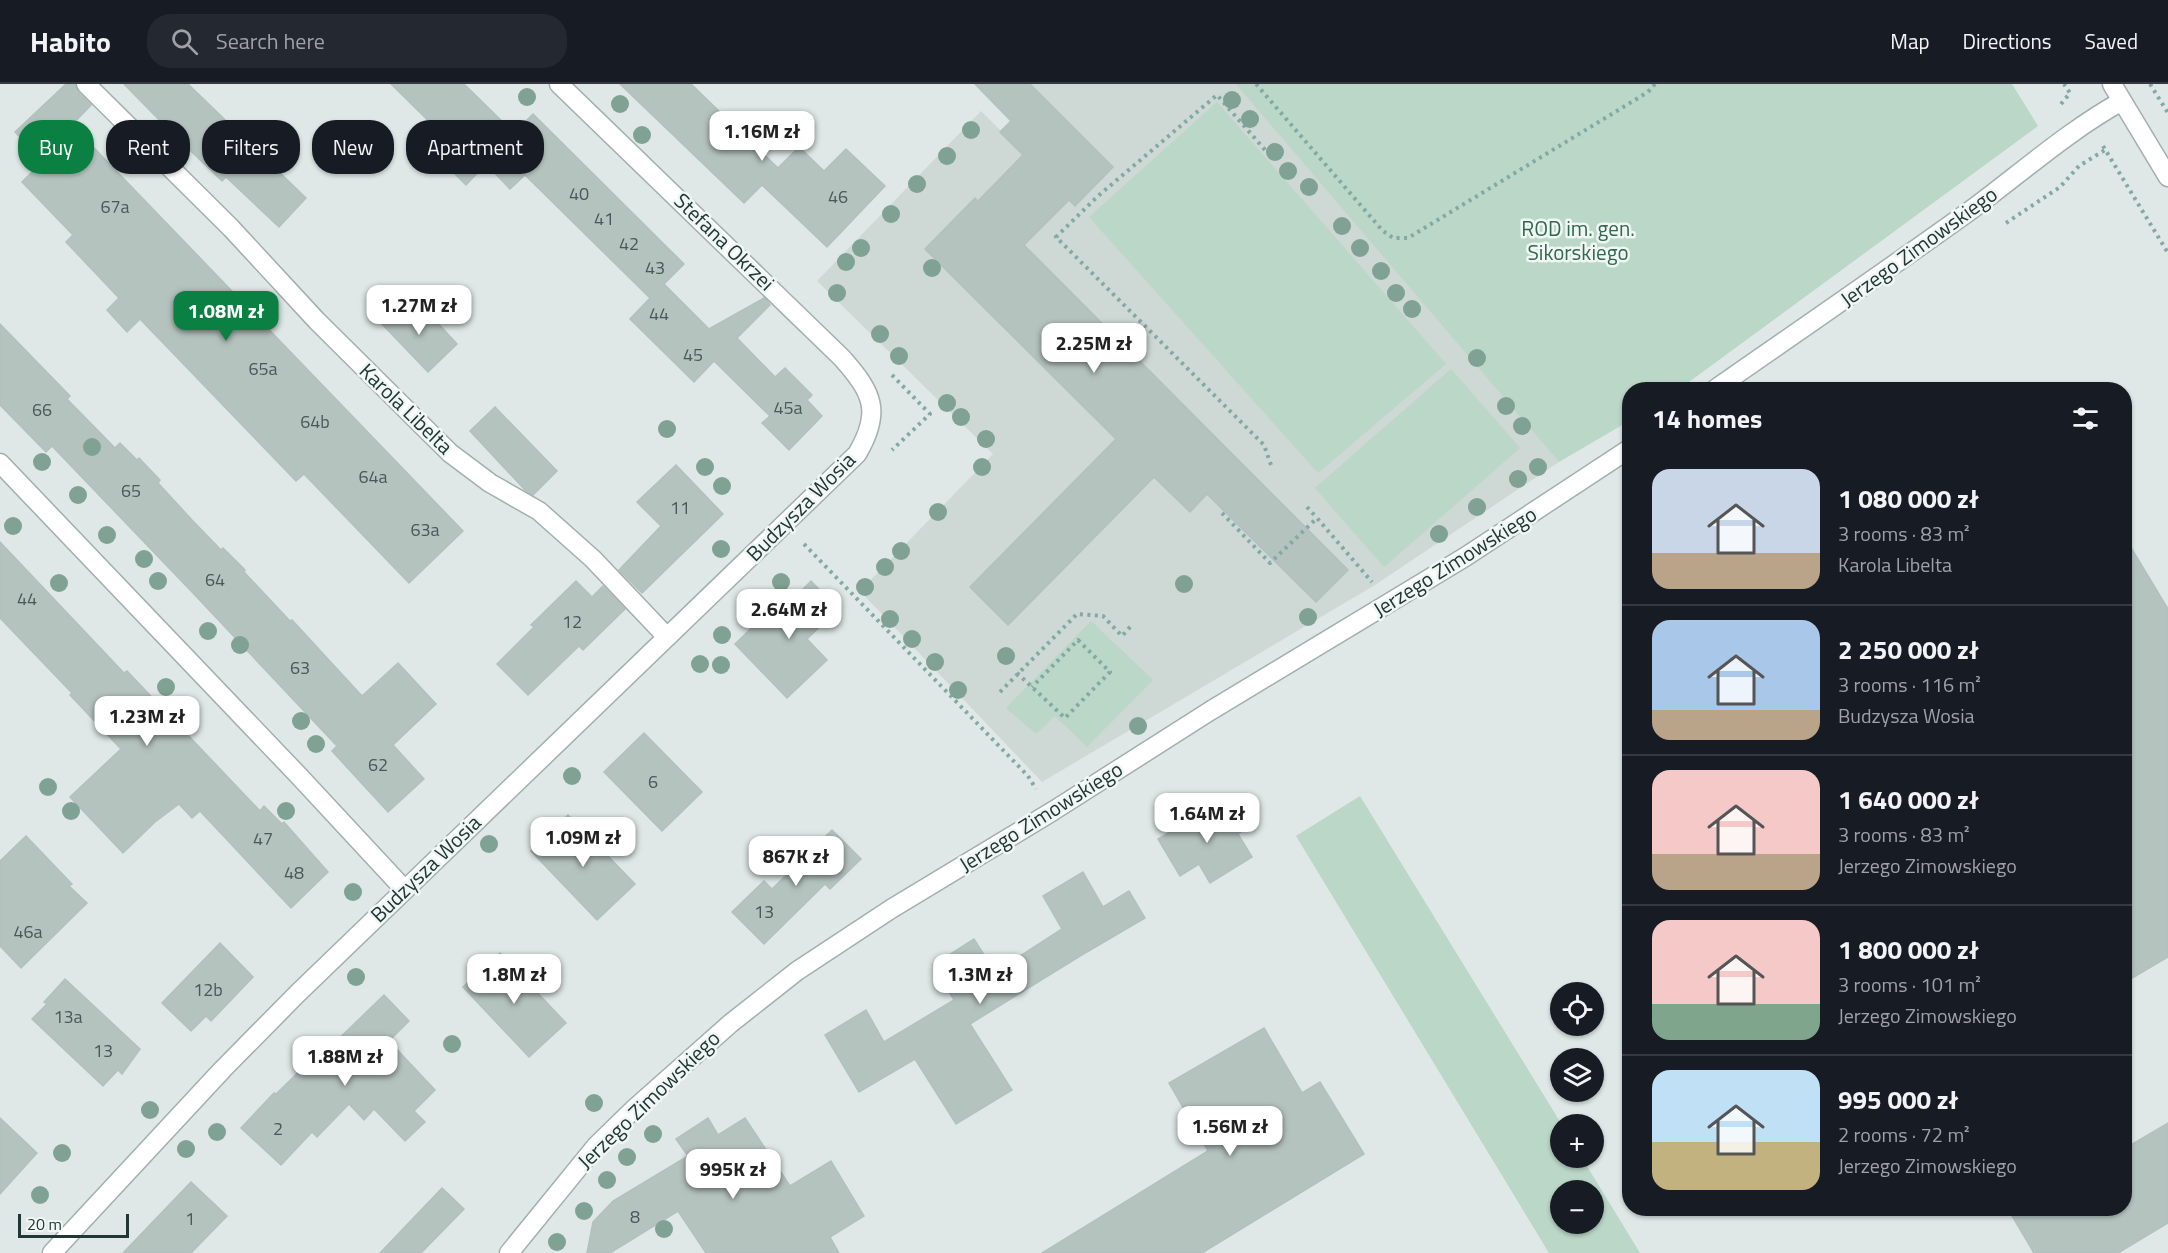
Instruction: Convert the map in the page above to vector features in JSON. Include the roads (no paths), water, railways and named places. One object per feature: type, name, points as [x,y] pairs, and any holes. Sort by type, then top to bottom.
[{"type":"street","name":"Karola Libelta","points":[[86,84],[231,228],[317,321],[450,453],[490,483],[539,510],[593,559],[666,636]]},
{"type":"street","name":"Stefana Okrzei","points":[[559,84],[842,358],[867,391],[873,412]]},
{"type":"street","points":[[2112,84],[2168,177]]},
{"type":"street","name":"Jerzego Zimowskiego","points":[[1726,382],[1858,292],[2088,122],[2122,101]]},
{"type":"street","name":"Budzysza Wosia","points":[[52,1253],[232,1061],[404,889],[857,454],[868,435],[873,412]]},
{"type":"street","name":"Jerzego Zimowskiego","points":[[509,1253],[596,1146],[627,1115],[731,1023],[797,971],[891,909],[1053,811],[1210,711],[1465,557],[1622,454]]},
{"type":"street","points":[[0,463],[404,889]]},
{"type":"park label","name":"ROD im. gen. Sikorskiego","points":[[1578,241]]}]
